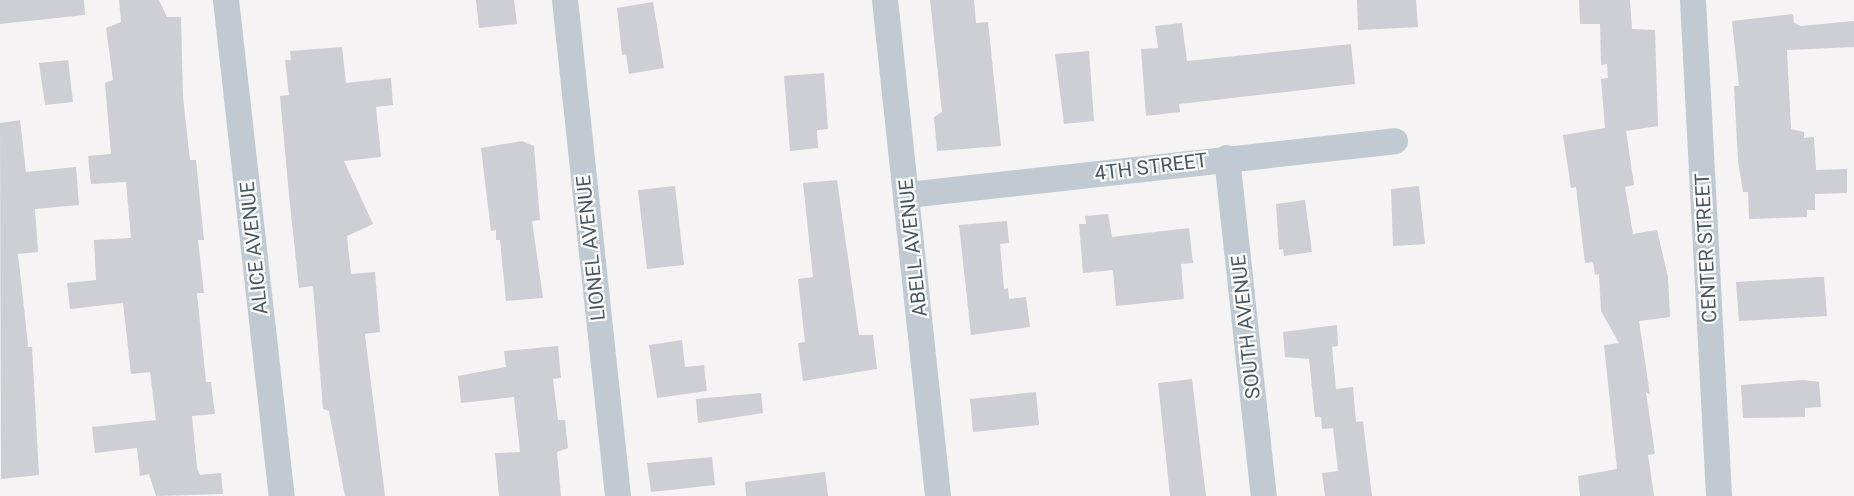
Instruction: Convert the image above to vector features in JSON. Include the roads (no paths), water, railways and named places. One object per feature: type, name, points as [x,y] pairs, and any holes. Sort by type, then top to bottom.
[{"type":"street","name":"ALICE AVENUE","points":[[226,0],[282,496]]},
{"type":"street","name":"LIONEL AVENUE","points":[[565,0],[618,496]]},
{"type":"street","name":"ABELL AVENUE","points":[[885,0],[908,195],[938,496]]},
{"type":"street","name":"CENTER STREET","points":[[1693,0],[1719,496]]},
{"type":"street","name":"4TH STREET","points":[[908,195],[1395,141]]},
{"type":"street","name":"SOUTH AVENUE","points":[[1227,158],[1264,496]]}]
